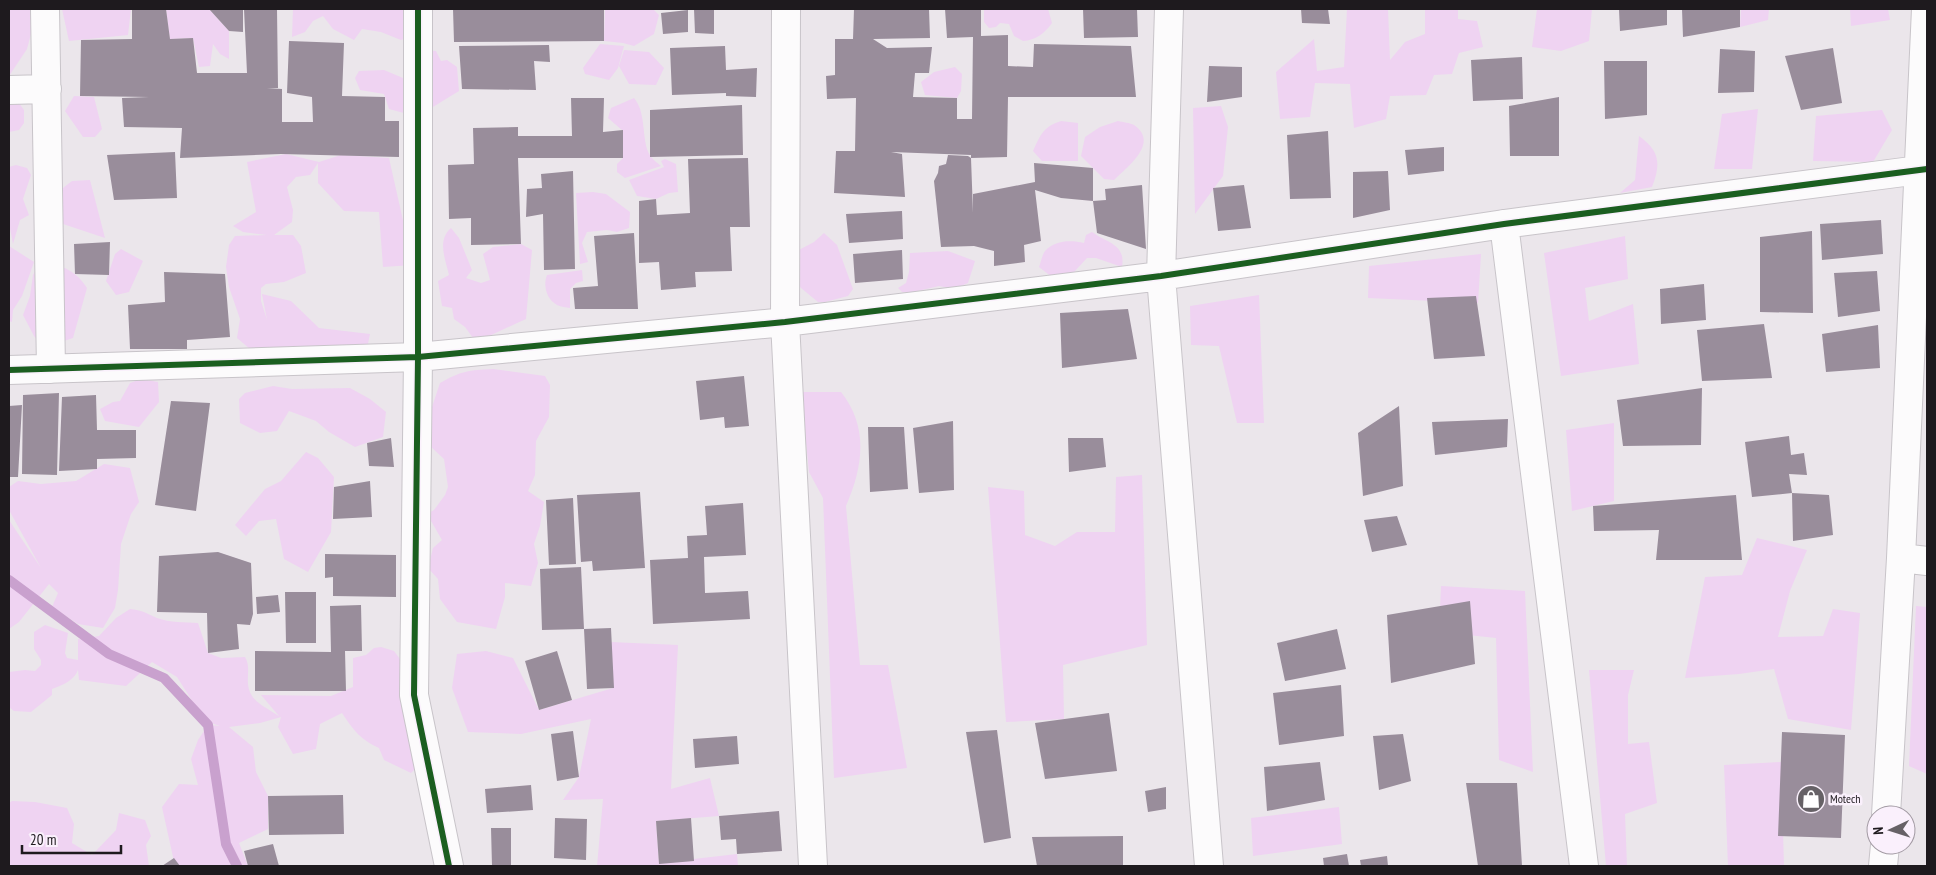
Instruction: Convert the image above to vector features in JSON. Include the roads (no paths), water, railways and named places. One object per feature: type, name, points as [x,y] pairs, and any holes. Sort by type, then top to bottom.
[{"type":"street","points":[[45,9],[51,369]]},
{"type":"street","points":[[418,9],[418,357],[414,695],[449,866]]},
{"type":"street","points":[[786,9],[785,322],[813,866]]},
{"type":"street","points":[[1169,9],[1161,276],[1209,866]]},
{"type":"street","points":[[1887,805],[1914,559],[1926,9]]},
{"type":"street","points":[[9,90],[47,89]]},
{"type":"street","points":[[9,370],[418,357],[785,322],[1161,276],[1504,224],[1923,170]]},
{"type":"street","points":[[1504,224],[1584,866]]},
{"type":"waterway","points":[[9,580],[109,654],[164,678],[208,725],[226,844],[237,866]]},
{"type":"place","name":"Motech","points":[[1811,799]]}]
